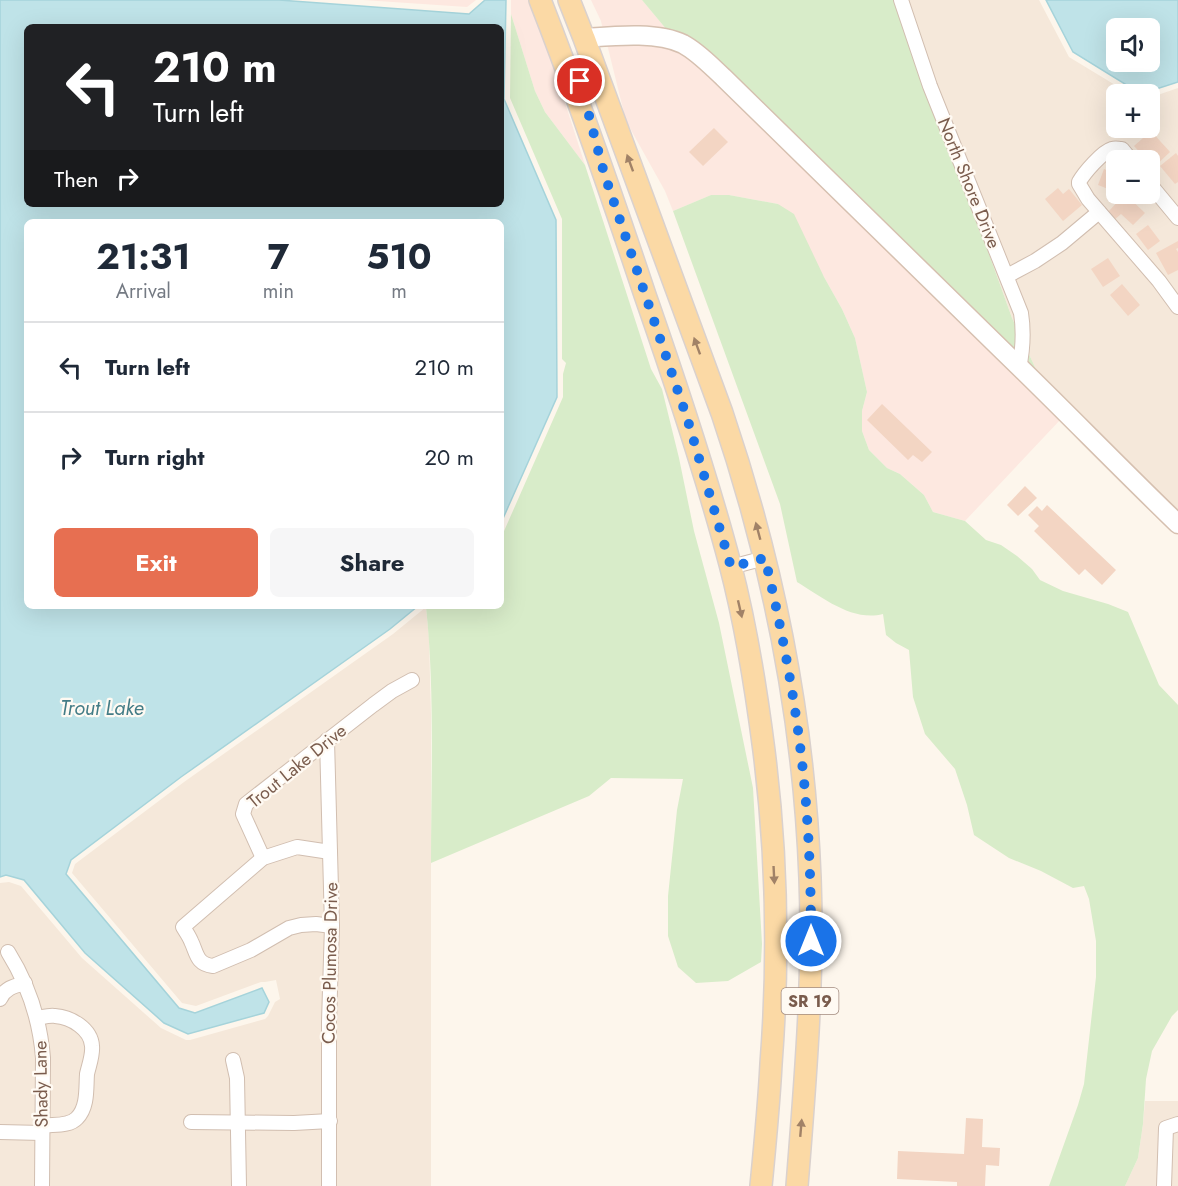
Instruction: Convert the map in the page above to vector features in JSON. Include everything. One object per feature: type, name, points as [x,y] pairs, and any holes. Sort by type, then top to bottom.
[{"type":"main road","name":"SR 19","points":[[540,0],[604,173],[688,421],[731,567],[746,639],[765,753],[776,941],[772,1062],[761,1186]]},
{"type":"main road","points":[[552,0],[560,18],[574,36],[584,38],[637,36],[669,39],[683,44],[697,54],[867,217],[1178,524]]},
{"type":"main road","name":"SR 19","points":[[569,0],[722,413],[741,470],[780,624],[800,752],[807,816],[810,880],[810,1001],[797,1186]]},
{"type":"main road","points":[[584,38],[579,63],[580,81],[604,173]]},
{"type":"street","name":"North Shore Drive","points":[[901,0],[930,86],[1021,313],[1023,347],[1019,368]]},
{"type":"street","points":[[1106,153],[1084,173],[1079,182],[1088,199],[1159,281],[1178,307]]},
{"type":"street","points":[[1160,196],[1178,218]]},
{"type":"street","points":[[1007,276],[1062,243],[1099,212]]},
{"type":"street","points":[[731,567],[765,558]]},
{"type":"street","name":"Trout Lake Drive","points":[[263,858],[243,814],[246,804],[373,705],[412,680]]},
{"type":"street","name":"Cocos Plumosa Drive","points":[[327,741],[332,926],[329,1022],[329,1186]]},
{"type":"street","points":[[330,852],[297,847],[263,858],[183,927],[196,955],[207,965],[213,966],[251,950],[289,928],[308,925],[332,926]]},
{"type":"street","name":"Shady Lane","points":[[8,952],[25,983],[37,1018],[42,1042],[42,1186]]},
{"type":"street","points":[[0,999],[3,993],[11,987],[25,983]]},
{"type":"street","points":[[0,1132],[42,1130],[67,1124],[78,1118],[83,1108],[93,1048],[88,1032],[64,1018],[54,1016],[37,1018]]},
{"type":"street","points":[[233,1060],[237,1078],[239,1186]]},
{"type":"street","points":[[191,1122],[330,1121]]},
{"type":"street","points":[[1164,1186],[1166,1128],[1178,1124]]},
{"type":"shaded area","points":[[363,0],[476,0],[467,7]]},
{"type":"shaded area","points":[[511,0],[532,0],[585,165],[545,112],[535,91],[511,14]]},
{"type":"shaded area","points":[[591,0],[642,0],[667,30],[603,30]]},
{"type":"shaded area","points":[[895,0],[1039,0],[1069,57],[1114,84],[1106,84],[1106,138],[1160,138],[1160,94],[1178,88],[1178,515],[1041,380],[1012,318],[937,109],[928,99]]},
{"type":"shaded area","points":[[637,43],[668,46],[693,60],[1061,419],[965,521],[933,512],[924,495],[900,474],[887,468],[869,450],[862,431],[862,411],[867,392],[855,338],[824,277],[778,204],[729,195],[711,195],[673,211],[665,191],[626,121],[607,44]]},
{"type":"shaded area","points":[[426,609],[431,715],[431,1186],[0,1186],[0,883],[9,882],[21,886],[82,958],[161,1028],[190,1040],[265,1019],[275,1002],[280,999],[276,980],[261,982],[196,1006],[182,1003],[72,873],[75,864],[184,782]]},
{"type":"shaded area","points":[[1145,1101],[1178,1101],[1178,1186],[1125,1186],[1138,1158]]},
{"type":"green space","points":[[642,0],[895,0],[927,99],[937,109],[1012,318],[1041,380],[667,30]]},
{"type":"green space","points":[[511,14],[535,91],[545,112],[585,165],[651,369],[662,389],[694,531],[719,623],[753,788],[762,944],[761,962],[728,981],[696,983],[678,967],[668,936],[668,896],[677,810],[683,779],[611,778],[589,796],[431,863],[432,703],[426,609],[504,609],[504,531],[563,397],[563,374],[566,363],[562,359],[562,219],[510,98]]},
{"type":"green space","points":[[711,195],[729,195],[778,204],[794,214],[855,338],[867,392],[862,411],[862,431],[869,450],[887,468],[900,474],[924,495],[933,512],[965,521],[986,540],[1001,545],[1017,556],[1032,569],[1040,580],[1063,591],[1128,612],[1159,685],[1178,705],[1178,1010],[1172,1016],[1152,1051],[1146,1079],[1138,1158],[1125,1186],[1049,1186],[1084,1084],[1096,977],[1096,941],[1089,899],[1084,886],[1073,888],[1041,871],[1009,858],[974,835],[955,769],[925,734],[913,697],[909,650],[886,635],[883,614],[871,616],[838,607],[797,582],[780,504],[673,211]]},
{"type":"water","name":"Trout Lake","points":[[0,0],[279,0],[469,14],[485,0],[506,0],[504,99],[556,220],[557,397],[504,516],[504,219],[24,219],[24,609],[414,609],[390,629],[181,777],[71,860],[66,874],[179,1008],[195,1013],[262,988],[269,1002],[264,1013],[188,1034],[164,1023],[85,953],[24,880],[6,875],[0,877]]},
{"type":"water","points":[[1046,0],[1178,0],[1178,82],[1160,88],[1160,84],[1125,84],[1073,52]]},
{"type":"building","points":[[714,128],[728,142],[703,166],[689,152]]},
{"type":"building","points":[[1143,138],[1157,138],[1170,152],[1160,161],[1160,150],[1138,150],[1134,146]]},
{"type":"building","points":[[1176,153],[1178,182],[1175,184],[1160,166]]},
{"type":"building","points":[[1104,169],[1106,170],[1106,188],[1098,185]]},
{"type":"building","points":[[1058,188],[1063,194],[1069,189],[1082,205],[1063,221],[1045,199]]},
{"type":"building","points":[[1116,204],[1136,204],[1145,213],[1133,225],[1121,214],[1114,220],[1107,213]]},
{"type":"building","points":[[1148,225],[1160,241],[1148,250],[1136,234]]},
{"type":"building","points":[[1178,241],[1176,249],[1178,270],[1168,275],[1156,253]]},
{"type":"building","points":[[1108,258],[1120,276],[1103,287],[1091,269]]},
{"type":"building","points":[[1122,284],[1140,305],[1128,316],[1110,295]]},
{"type":"building","points":[[882,404],[932,452],[922,462],[913,455],[908,460],[867,420]]},
{"type":"building","points":[[1025,486],[1037,498],[1018,516],[1007,505]]},
{"type":"building","points":[[1047,505],[1116,570],[1102,585],[1085,569],[1079,575],[1034,531],[1039,526],[1028,515],[1037,506],[1042,511]]},
{"type":"building","points":[[966,1118],[983,1119],[982,1147],[1000,1148],[999,1166],[986,1165],[985,1186],[957,1186],[957,1182],[897,1179],[898,1151],[964,1154]]},
{"type":"route","points":[[580,81],[604,173],[688,421],[731,567],[765,558],[780,624],[800,752],[807,816],[811,941]]}]
